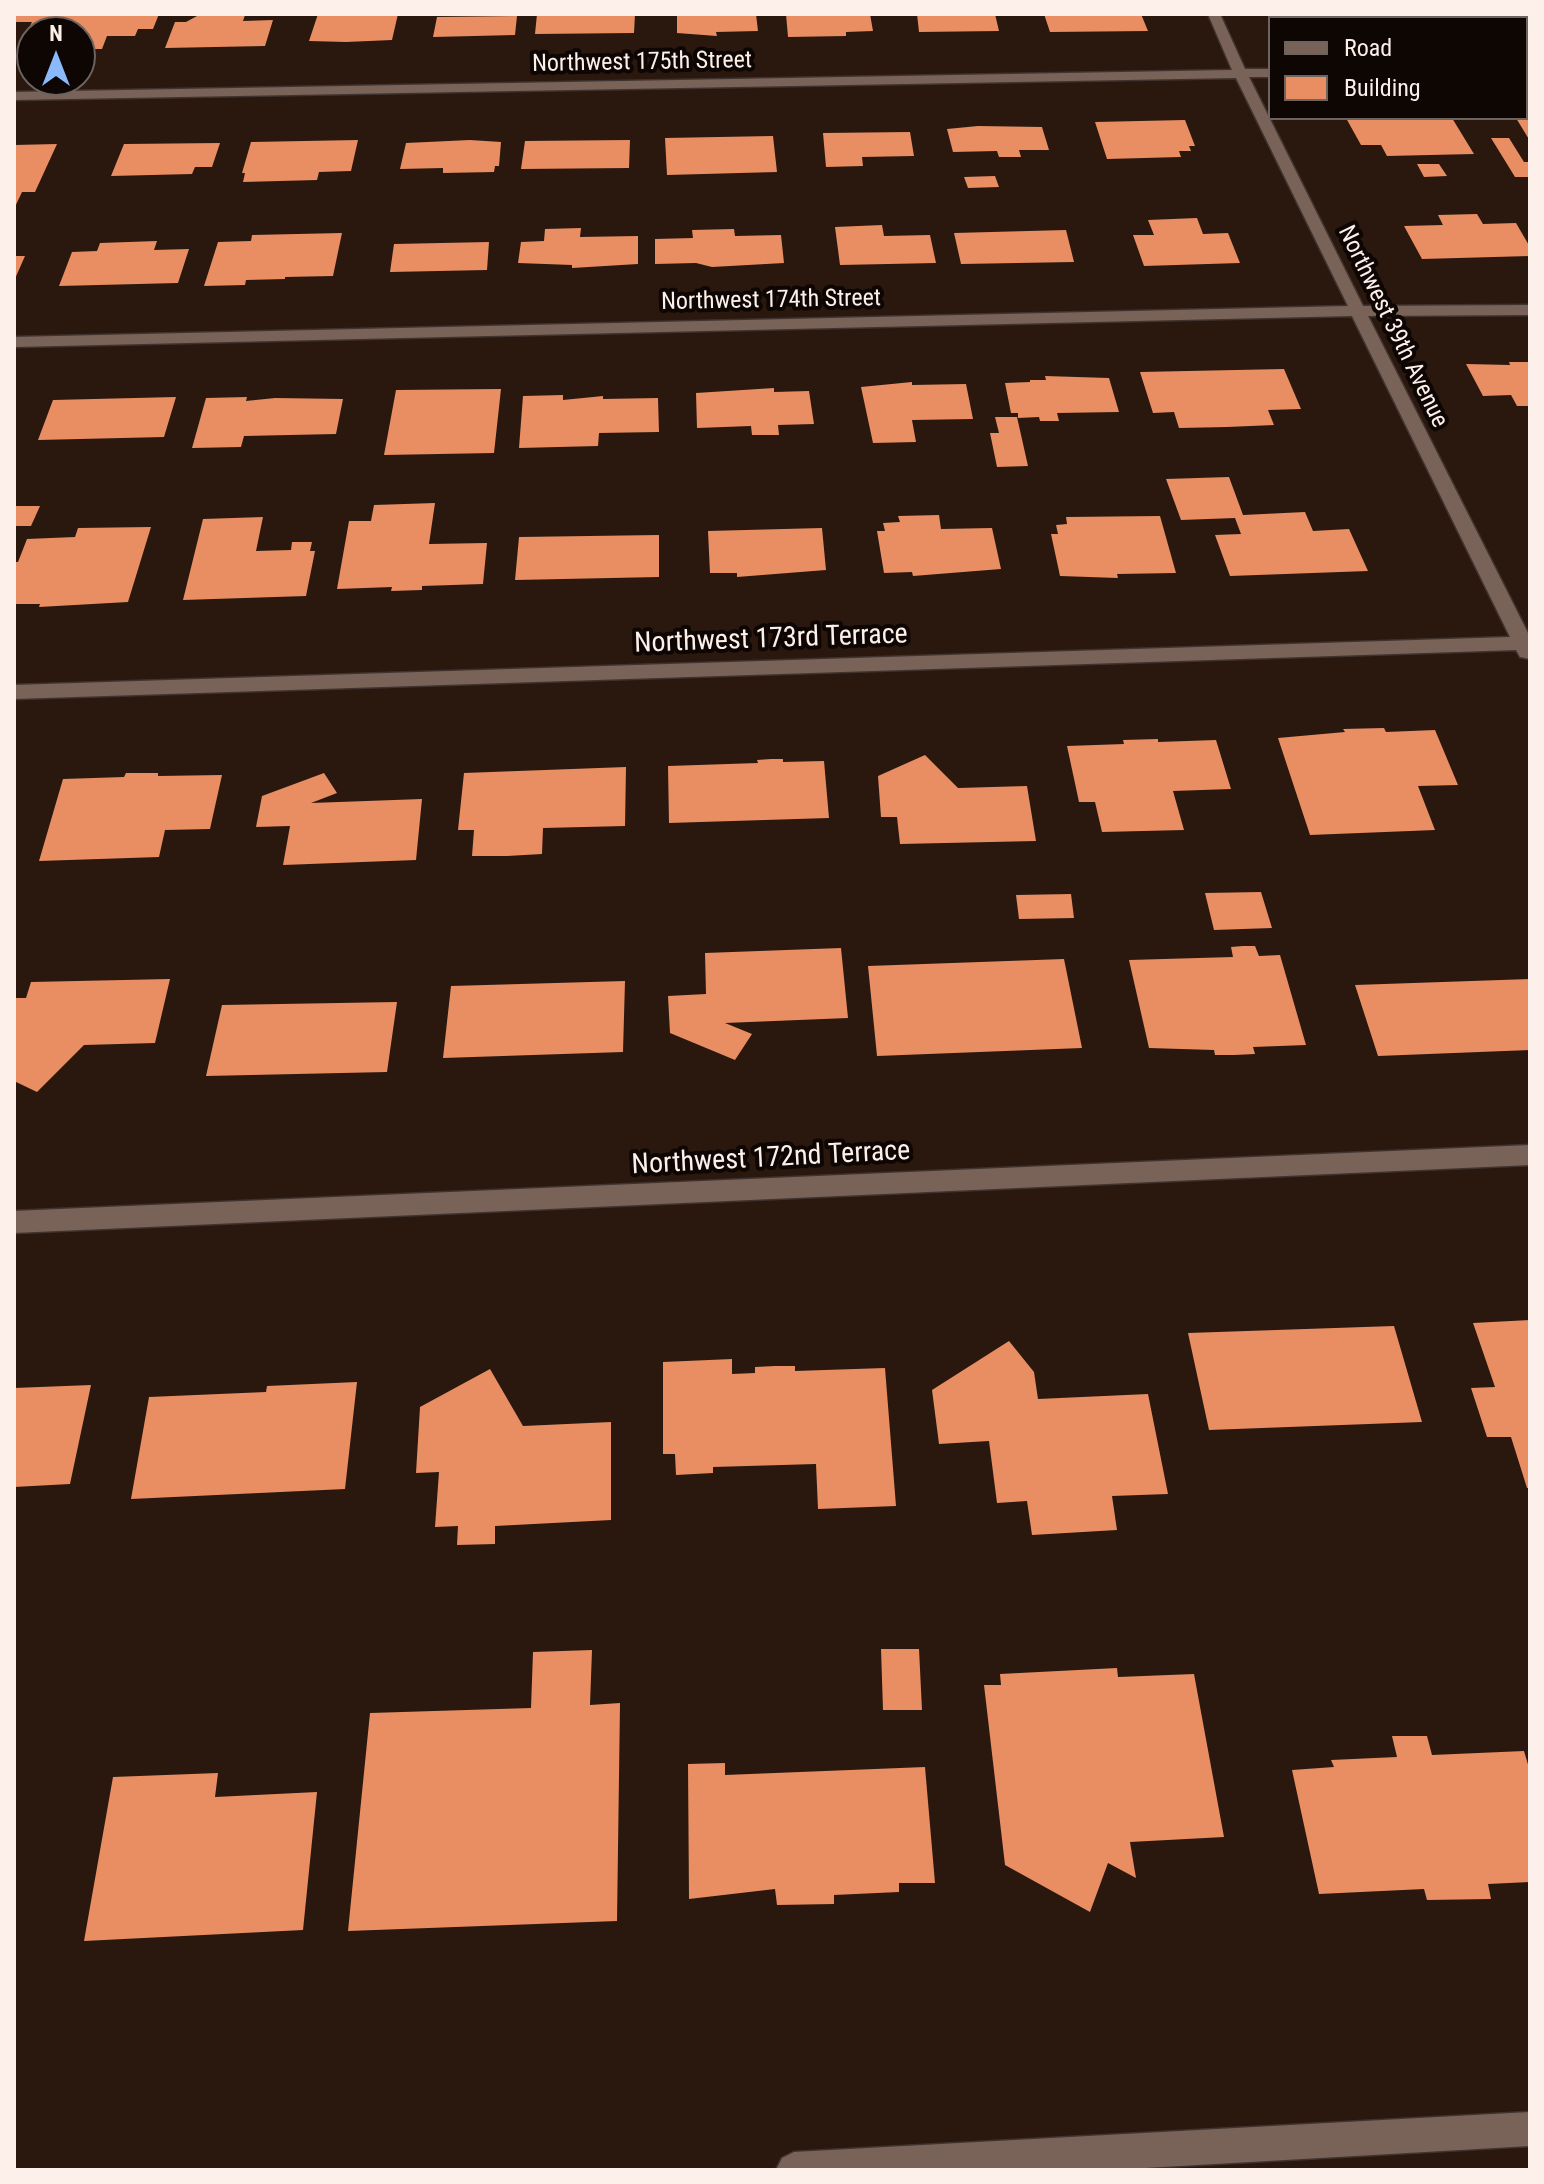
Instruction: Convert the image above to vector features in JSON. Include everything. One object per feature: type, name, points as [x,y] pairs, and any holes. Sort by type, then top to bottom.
[{"type":"street","name":"Northwest 39th Avenue","points":[[1214,14],[1357,311],[1527,649]]},
{"type":"street","name":"Northwest 175th Street","points":[[14,96],[1268,73]]},
{"type":"street","name":"Northwest 174th Street","points":[[14,342],[1357,311],[1530,310]]},
{"type":"street","name":"Northwest 173rd Terrace","points":[[14,692],[1527,649]]},
{"type":"street","name":"Northwest 172nd Terrace","points":[[14,1222],[1530,1155]]},
{"type":"street","points":[[794,2170],[1530,2129]]},
{"type":"building","points":[[14,14],[159,14],[153,29],[138,29],[135,36],[107,36],[102,49],[96,49],[96,16],[16,16],[14,22]]},
{"type":"building","points":[[318,14],[398,14],[392,40],[309,41]]},
{"type":"building","points":[[537,14],[635,14],[634,33],[535,34]]},
{"type":"building","points":[[677,14],[756,14],[758,31],[716,32],[717,36],[677,33]]},
{"type":"building","points":[[786,14],[870,14],[873,31],[846,32],[846,36],[788,37]]},
{"type":"building","points":[[917,14],[995,14],[999,31],[919,32]]},
{"type":"building","points":[[1044,14],[1141,14],[1148,31],[1050,32]]},
{"type":"building","points":[[1276,14],[1364,16],[1277,16]]},
{"type":"building","points":[[1412,14],[1509,16],[1413,16]]},
{"type":"building","points":[[245,15],[243,21],[273,20],[265,46],[165,48],[175,22],[186,22],[197,16]]},
{"type":"building","points":[[517,16],[515,35],[433,37],[437,17]]},
{"type":"building","points":[[1528,115],[1530,141],[1517,120],[1528,120]]},
{"type":"building","points":[[1185,120],[1195,146],[1189,146],[1191,151],[1179,151],[1181,157],[1107,159],[1095,122]]},
{"type":"building","points":[[1347,120],[1453,120],[1474,154],[1387,156],[1381,145],[1361,145]]},
{"type":"building","points":[[1042,127],[1049,150],[1019,150],[1021,157],[999,157],[997,151],[953,152],[947,129]]},
{"type":"building","points":[[910,132],[914,156],[862,157],[863,166],[826,167],[823,133]]},
{"type":"building","points":[[773,136],[777,172],[667,175],[665,138]]},
{"type":"building","points":[[1491,138],[1509,138],[1524,162],[1530,162],[1530,177],[1515,177]]},
{"type":"building","points":[[358,140],[351,171],[319,172],[317,180],[243,182],[245,173],[242,173],[251,142]]},
{"type":"building","points":[[630,140],[629,168],[521,169],[525,141]]},
{"type":"building","points":[[501,142],[499,166],[495,166],[494,172],[443,173],[443,168],[400,169],[406,143]]},
{"type":"building","points":[[220,143],[212,167],[195,167],[192,174],[111,176],[124,144]]},
{"type":"building","points":[[57,144],[35,192],[22,192],[14,209],[14,145]]},
{"type":"building","points":[[1417,164],[1439,164],[1447,176],[1424,177]]},
{"type":"building","points":[[995,176],[999,187],[968,188],[964,177]]},
{"type":"building","points":[[1477,214],[1483,224],[1516,223],[1530,247],[1530,256],[1422,259],[1404,226],[1443,225],[1438,215]]},
{"type":"building","points":[[1197,218],[1203,234],[1228,233],[1240,263],[1144,266],[1133,235],[1154,235],[1148,220]]},
{"type":"building","points":[[882,225],[884,236],[930,235],[936,263],[840,265],[835,227]]},
{"type":"building","points":[[581,228],[580,237],[638,236],[638,264],[572,268],[572,265],[518,263],[521,242],[544,241],[545,229]]},
{"type":"building","points":[[734,229],[735,236],[781,235],[784,263],[712,267],[696,263],[655,264],[655,239],[693,238],[692,230]]},
{"type":"building","points":[[1066,230],[1074,262],[961,264],[954,233]]},
{"type":"building","points":[[342,233],[333,276],[246,280],[245,285],[204,286],[218,242],[251,241],[252,235]]},
{"type":"building","points":[[157,241],[154,250],[189,249],[178,283],[59,286],[72,252],[97,251],[100,243]]},
{"type":"building","points":[[489,242],[487,270],[390,272],[394,244]]},
{"type":"building","points":[[14,256],[25,256],[14,281]]},
{"type":"building","points":[[1509,362],[1530,362],[1530,406],[1517,406],[1511,395],[1483,396],[1466,364],[1510,365]]},
{"type":"building","points":[[1284,369],[1301,409],[1268,410],[1274,425],[1179,428],[1174,412],[1153,413],[1140,372]]},
{"type":"building","points":[[1045,376],[1109,378],[1119,412],[1057,413],[1059,421],[1040,421],[1039,417],[1018,418],[1018,413],[1011,413],[1005,383],[1046,380]]},
{"type":"building","points":[[912,382],[912,385],[966,384],[973,419],[912,420],[916,442],[873,443],[861,387]]},
{"type":"building","points":[[774,388],[774,392],[809,391],[814,424],[778,425],[779,435],[752,435],[751,426],[697,428],[696,393]]},
{"type":"building","points":[[501,389],[494,453],[384,455],[396,390]]},
{"type":"building","points":[[563,395],[563,400],[603,396],[603,399],[658,398],[659,432],[599,433],[598,446],[519,448],[523,396]]},
{"type":"building","points":[[176,397],[164,437],[38,440],[53,400]]},
{"type":"building","points":[[247,397],[246,401],[275,398],[343,399],[336,434],[244,436],[241,447],[192,448],[206,398]]},
{"type":"building","points":[[995,417],[1017,417],[1028,466],[997,467],[990,433],[999,433]]},
{"type":"building","points":[[1229,477],[1243,515],[1305,512],[1313,531],[1349,529],[1368,571],[1230,576],[1215,535],[1241,534],[1235,518],[1181,520],[1166,479]]},
{"type":"building","points":[[435,503],[429,544],[487,543],[483,584],[422,586],[422,590],[391,591],[392,587],[337,589],[349,521],[371,521],[374,505]]},
{"type":"building","points":[[14,506],[40,506],[31,526],[14,526]]},
{"type":"building","points":[[939,515],[941,529],[992,528],[1001,569],[913,576],[912,572],[884,573],[877,531],[885,531],[883,523],[900,522],[898,516]]},
{"type":"building","points":[[1160,516],[1176,573],[1117,574],[1118,578],[1060,576],[1051,534],[1058,534],[1056,525],[1067,524],[1066,517]]},
{"type":"building","points":[[263,517],[256,551],[291,550],[292,542],[312,542],[310,551],[315,551],[306,596],[183,600],[203,519]]},
{"type":"building","points":[[151,527],[128,602],[39,607],[40,604],[14,604],[14,562],[18,562],[27,539],[75,537],[78,528]]},
{"type":"building","points":[[822,528],[826,570],[737,577],[737,573],[710,573],[708,531]]},
{"type":"building","points":[[659,535],[659,577],[515,580],[519,537]]},
{"type":"building","points":[[1384,728],[1386,732],[1435,730],[1458,785],[1418,786],[1435,830],[1310,835],[1278,738],[1345,732],[1343,729]]},
{"type":"building","points":[[1158,739],[1158,742],[1216,740],[1231,789],[1173,791],[1184,830],[1102,832],[1095,802],[1079,802],[1067,746]]},
{"type":"building","points":[[925,755],[958,788],[1027,786],[1036,841],[900,844],[897,817],[881,817],[878,776]]},
{"type":"building","points":[[783,759],[783,762],[824,761],[829,818],[669,823],[668,766],[758,763],[757,760]]},
{"type":"building","points":[[626,767],[625,826],[543,828],[542,854],[507,856],[472,856],[474,830],[458,830],[464,773]]},
{"type":"building","points":[[126,773],[222,775],[210,829],[165,830],[159,857],[39,861],[63,779],[124,777]]},
{"type":"building","points":[[324,773],[337,793],[311,803],[422,799],[416,860],[283,865],[290,826],[256,827],[262,796]]},
{"type":"building","points":[[1261,892],[1272,928],[1214,930],[1205,893]]},
{"type":"building","points":[[1071,894],[1074,918],[1019,919],[1016,895]]},
{"type":"building","points":[[1255,946],[1259,956],[1280,955],[1306,1045],[1253,1047],[1255,1054],[1234,1055],[1215,1055],[1214,1050],[1149,1048],[1129,960],[1233,957],[1231,947]]},
{"type":"building","points":[[841,948],[848,1018],[725,1023],[752,1034],[735,1060],[670,1033],[668,996],[706,994],[705,953]]},
{"type":"building","points":[[1064,959],[1082,1048],[877,1056],[868,966]]},
{"type":"building","points":[[170,979],[155,1043],[84,1045],[37,1092],[14,1081],[14,998],[26,998],[31,982]]},
{"type":"building","points":[[1530,979],[1530,1050],[1378,1056],[1355,985]]},
{"type":"building","points":[[625,981],[623,1052],[443,1058],[451,986]]},
{"type":"building","points":[[397,1002],[387,1072],[206,1076],[222,1005]]},
{"type":"building","points":[[1530,1320],[1530,1488],[1527,1488],[1511,1437],[1487,1437],[1471,1388],[1495,1387],[1473,1323]]},
{"type":"building","points":[[1394,1326],[1422,1422],[1209,1430],[1188,1333]]},
{"type":"building","points":[[1009,1341],[1034,1372],[1038,1399],[1148,1394],[1168,1494],[1112,1496],[1117,1530],[1032,1535],[1027,1501],[997,1503],[989,1441],[939,1444],[932,1390]]},
{"type":"building","points":[[732,1359],[732,1374],[755,1373],[755,1367],[775,1366],[795,1366],[795,1371],[885,1368],[896,1506],[818,1509],[816,1464],[713,1467],[713,1473],[676,1475],[675,1454],[663,1454],[663,1362]]},
{"type":"building","points":[[490,1369],[523,1426],[611,1422],[611,1520],[495,1526],[495,1544],[457,1545],[458,1526],[435,1527],[439,1472],[416,1473],[420,1407]]},
{"type":"building","points":[[357,1382],[345,1489],[131,1499],[149,1397],[266,1392],[267,1386]]},
{"type":"building","points":[[91,1385],[70,1484],[14,1487],[14,1388]]},
{"type":"building","points":[[881,1649],[919,1649],[922,1710],[883,1710]]},
{"type":"building","points":[[592,1650],[590,1705],[620,1703],[617,1921],[348,1931],[370,1713],[531,1708],[533,1652]]},
{"type":"building","points":[[1117,1668],[1118,1677],[1194,1674],[1224,1837],[1130,1842],[1136,1878],[1108,1863],[1090,1912],[1005,1865],[984,1685],[1001,1685],[1000,1674]]},
{"type":"building","points":[[1392,1736],[1427,1736],[1432,1755],[1524,1751],[1530,1771],[1530,1882],[1488,1884],[1491,1899],[1427,1900],[1424,1889],[1319,1894],[1292,1770],[1334,1767],[1331,1760],[1397,1757]]},
{"type":"building","points":[[725,1763],[725,1775],[925,1767],[935,1883],[899,1883],[899,1892],[834,1895],[834,1904],[777,1905],[775,1889],[689,1899],[688,1764]]},
{"type":"building","points":[[218,1773],[215,1797],[317,1792],[303,1930],[84,1941],[113,1777]]}]
